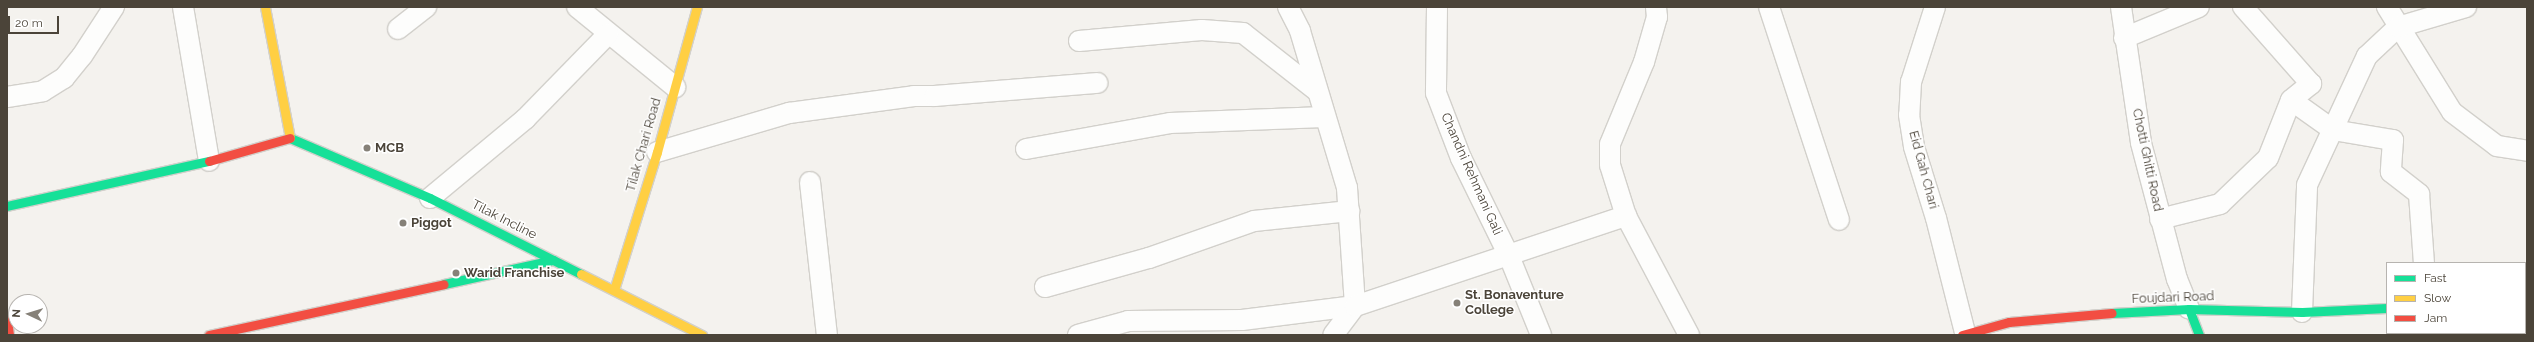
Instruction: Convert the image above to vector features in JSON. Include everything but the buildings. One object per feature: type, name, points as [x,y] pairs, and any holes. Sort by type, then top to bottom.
[{"type":"street","points":[[7,97],[42,91],[64,78],[82,56],[114,7]]},
{"type":"street","points":[[183,7],[208,161]]},
{"type":"street","points":[[7,206],[208,161],[290,138],[265,7]]},
{"type":"street","points":[[398,29],[426,7]]},
{"type":"street","points":[[577,7],[608,34],[675,87]]},
{"type":"street","name":"Tilak Chari Road","points":[[614,290],[657,152],[697,7]]},
{"type":"street","points":[[1288,7],[1300,31],[1324,117],[1347,188],[1355,306],[1333,335]]},
{"type":"street","name":"Chandni Rehmani Gali","points":[[1437,7],[1436,93],[1461,158],[1509,256],[1540,335]]},
{"type":"street","points":[[1656,7],[1657,17],[1644,62],[1610,144],[1610,165],[1626,216],[1689,335]]},
{"type":"street","points":[[1769,7],[1839,220]]},
{"type":"street","name":"Eid Gah Chari","points":[[1935,7],[1911,82],[1909,115],[1914,147],[1936,218],[1963,334]]},
{"type":"street","name":"Chotti Ghitti Road","points":[[2121,7],[2124,38],[2141,143],[2177,279],[2189,309]]},
{"type":"street","points":[[2124,38],[2199,7]]},
{"type":"street","points":[[2160,219],[2220,204],[2268,158],[2291,100],[2311,84],[2243,7]]},
{"type":"street","points":[[2387,7],[2452,112],[2497,146],[2527,152]]},
{"type":"street","points":[[2302,312],[2307,185],[2367,56],[2398,27],[2466,7]]},
{"type":"street","points":[[1079,41],[1202,30],[1243,33],[1317,90]]},
{"type":"street","points":[[430,198],[525,119],[608,34]]},
{"type":"street","points":[[657,152],[790,113],[914,96],[935,96],[1097,83]]},
{"type":"street","points":[[2291,100],[2333,130],[2393,140],[2391,172],[2419,194],[2424,262]]},
{"type":"street","points":[[1026,149],[1170,123],[1324,117]]},
{"type":"street","name":"Tilak Incline","points":[[290,138],[430,198],[702,335]]},
{"type":"street","points":[[810,182],[827,335]]},
{"type":"street","points":[[1044,287],[1149,258],[1254,221],[1348,211]]},
{"type":"street","points":[[1078,335],[1128,321],[1242,320],[1355,306],[1626,216]]},
{"type":"street","points":[[208,335],[553,260]]},
{"type":"street","name":"Foujdari Road","points":[[1963,334],[2009,322],[2072,315],[2189,309],[2302,312],[2386,308]]},
{"type":"street","points":[[2189,309],[2199,335]]},
{"type":"street","points":[[7,320],[9,335]]},
{"type":"traffic: fast","points":[[290,138],[430,198],[581,274]]},
{"type":"traffic: fast","points":[[7,206],[209,161]]},
{"type":"traffic: fast","points":[[444,284],[553,260]]},
{"type":"traffic: fast","points":[[2112,313],[2189,309],[2302,312],[2386,308]]},
{"type":"traffic: fast","points":[[2189,309],[2199,335]]},
{"type":"traffic: slow","points":[[265,7],[290,138]]},
{"type":"traffic: slow","points":[[614,290],[657,152],[697,7]]},
{"type":"traffic: slow","points":[[581,274],[702,335]]},
{"type":"traffic: jam","points":[[209,161],[290,138]]},
{"type":"traffic: jam","points":[[209,335],[444,284]]},
{"type":"traffic: jam","points":[[1962,335],[2009,322],[2112,313]]},
{"type":"traffic: jam","points":[[7,320],[9,335]]},
{"type":"place","name":"MCB","points":[[367,148]]},
{"type":"place","name":"Piggot","points":[[403,223]]},
{"type":"place","name":"Warid Franchise","points":[[456,273]]},
{"type":"place","name":"St. Bonaventure College","points":[[1457,303]]}]
